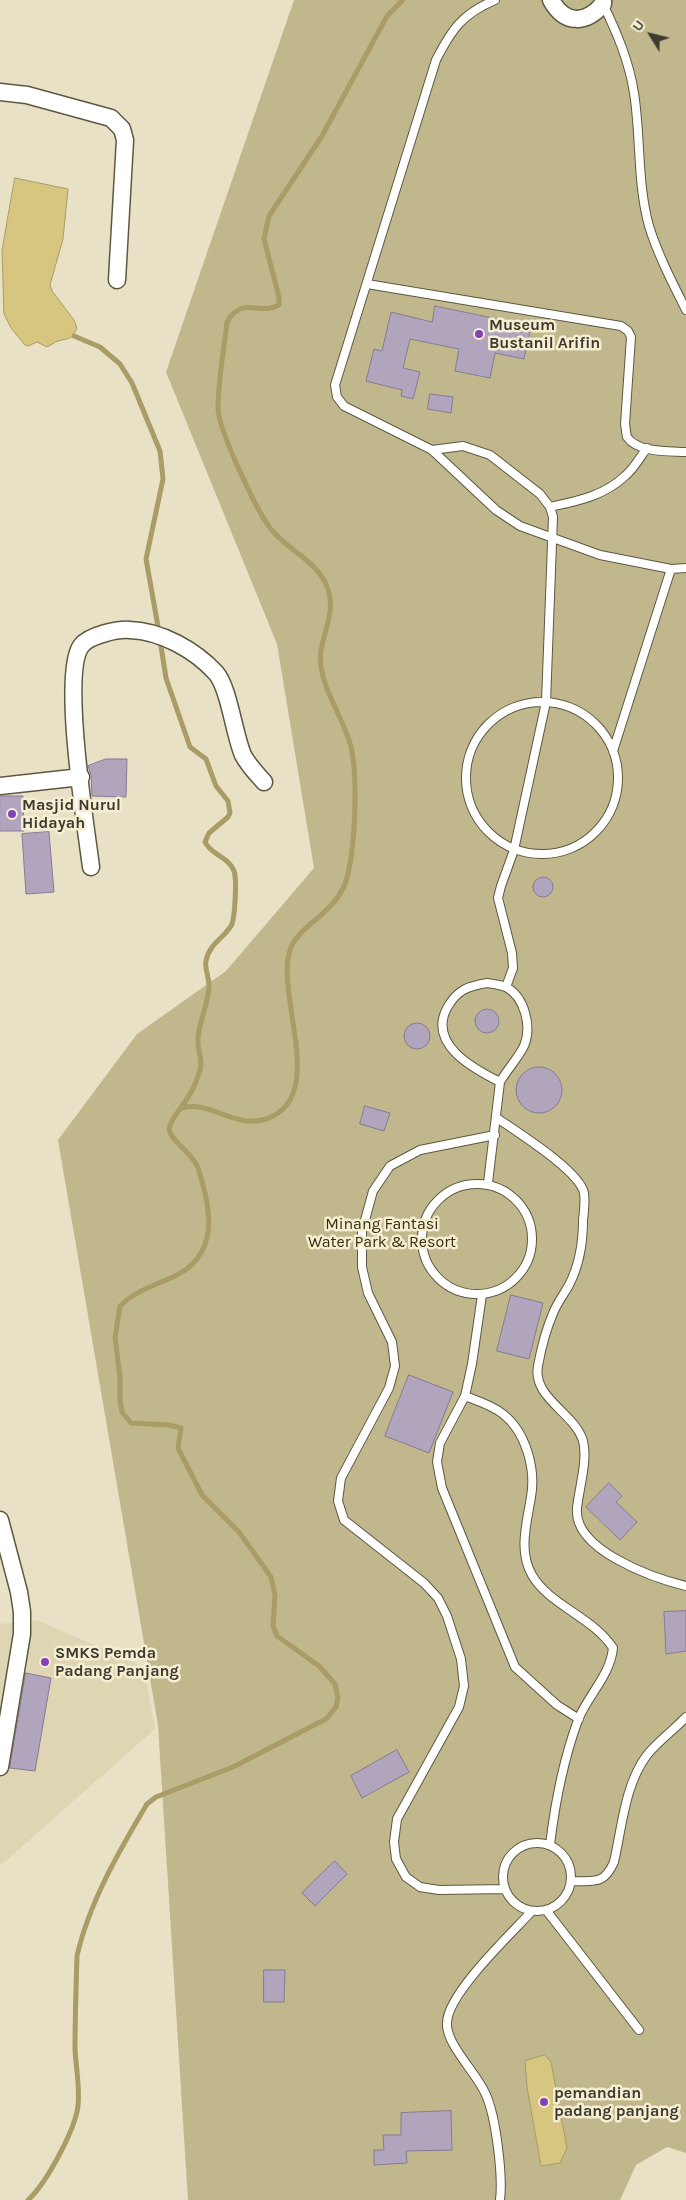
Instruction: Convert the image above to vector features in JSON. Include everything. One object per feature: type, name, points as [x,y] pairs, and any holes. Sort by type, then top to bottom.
[{"type":"street","points":[[551,0],[555,7],[569,17],[580,20],[593,15],[603,2]]},
{"type":"street","points":[[0,92],[27,95],[111,118],[122,129],[124,140],[117,280]]},
{"type":"street","points":[[91,867],[72,708],[78,653],[84,643],[117,629],[144,630],[202,658],[218,675],[244,757],[264,782]]},
{"type":"street","points":[[0,786],[81,777]]},
{"type":"street","points":[[0,1520],[19,1592],[22,1634],[0,1767]]},
{"type":"lane","points":[[495,0],[471,11],[448,36],[436,60],[335,384],[337,397],[344,406],[357,414],[432,450],[496,510],[520,526],[553,540],[600,555],[672,569],[686,568]]},
{"type":"lane","points":[[603,2],[627,58],[634,94],[642,179],[649,225],[664,266],[686,310]]},
{"type":"lane","points":[[367,284],[621,326],[628,331],[631,338],[625,424],[627,436],[636,444],[647,448],[686,452]]},
{"type":"lane","points":[[432,450],[463,446],[490,455],[540,494],[550,507],[553,517],[546,702],[514,850],[498,898],[512,953],[513,968],[506,987]]},
{"type":"lane","points":[[550,507],[589,498],[609,489],[626,476],[647,448]]},
{"type":"lane","points":[[613,751],[672,569]]},
{"type":"lane","points":[[546,702],[574,709],[598,726],[613,751],[618,780],[612,808],[596,832],[571,849],[543,855],[514,850],[491,836],[474,815],[466,790],[467,763],[477,738],[496,718],[520,705],[546,702]]},
{"type":"lane","points":[[488,1183],[500,1082],[524,1046],[527,1031],[525,1013],[520,998],[506,987],[487,983],[468,986],[452,998],[443,1015],[442,1034],[452,1049],[468,1063],[500,1082]]},
{"type":"lane","points":[[497,1118],[567,1169],[580,1182],[584,1194],[583,1243],[578,1266],[554,1312],[538,1366],[537,1377],[540,1386],[576,1427],[583,1440],[584,1453],[577,1510],[578,1523],[583,1533],[597,1546],[615,1558],[638,1570],[686,1586]]},
{"type":"lane","points":[[495,1135],[420,1150],[390,1166],[372,1191],[362,1231],[362,1267],[368,1292],[392,1342],[395,1366],[390,1388],[341,1478],[338,1501],[344,1520],[424,1583],[438,1598],[447,1616],[461,1659],[464,1686],[459,1708],[397,1819],[394,1842],[396,1859],[406,1878],[420,1887],[439,1890],[505,1889]]},
{"type":"lane","points":[[468,1183],[488,1183],[509,1192],[525,1208],[533,1230],[531,1253],[521,1273],[504,1288],[482,1295],[463,1293],[446,1285],[432,1272],[424,1255],[422,1236],[426,1218],[436,1201],[451,1190],[468,1183]]},
{"type":"lane","points":[[482,1295],[465,1396],[440,1443],[437,1462],[442,1488],[515,1667],[557,1705],[578,1720]]},
{"type":"lane","points":[[465,1396],[486,1404],[504,1415],[520,1433],[527,1451],[532,1494],[524,1540],[527,1562],[532,1575],[543,1589],[594,1626],[608,1639],[613,1648],[612,1661],[578,1720],[556,1797],[550,1845]]},
{"type":"lane","points":[[571,1881],[596,1882],[610,1872],[614,1862],[629,1794],[639,1767],[648,1754],[686,1717]]},
{"type":"lane","points":[[537,1842],[550,1845],[560,1851],[567,1859],[571,1870],[571,1881],[567,1894],[558,1904],[546,1910],[532,1911],[516,1903],[505,1889],[503,1876],[506,1863],[513,1852],[524,1845],[537,1842]]},
{"type":"lane","points":[[546,1910],[639,2030]]},
{"type":"lane","points":[[500,2200],[494,2120],[486,2095],[475,2073],[455,2048],[450,2037],[447,2022],[452,2008],[472,1977],[532,1911]]},
{"type":"shaded area","points":[[15,178],[68,189],[63,239],[50,285],[52,291],[74,320],[77,328],[70,338],[57,341],[47,347],[37,342],[28,346],[25,345],[11,328],[4,314],[2,251]]},
{"type":"shaded area","points":[[37,1620],[144,1667],[155,1729],[0,1866],[0,1624]]},
{"type":"shaded area","name":"pemandian padang panjang","points":[[545,2055],[551,2062],[567,2148],[560,2163],[541,2166],[527,2087],[525,2061]]},
{"type":"green space","name":"Minang Fantasi Water Park & Resort","points":[[294,0],[686,0],[686,2153],[667,2147],[636,2165],[620,2200],[188,2200],[158,1725],[58,1140],[137,1034],[226,971],[314,868],[277,644],[166,372]]},
{"type":"building","points":[[435,306],[531,326],[524,359],[495,353],[490,378],[455,371],[459,349],[410,339],[403,368],[420,372],[413,399],[401,396],[402,390],[366,381],[374,349],[382,351],[391,312],[432,322]]},
{"type":"building","points":[[430,394],[453,397],[451,413],[428,409]]},
{"type":"building","points":[[106,759],[127,759],[126,797],[92,796],[91,775],[88,766]]},
{"type":"building","name":"Masjid Nurul Hidayah","points":[[0,796],[23,796],[24,831],[0,831]]},
{"type":"building","points":[[49,832],[54,892],[26,894],[22,834]]},
{"type":"building","points":[[543,877],[550,880],[553,887],[550,894],[543,897],[536,894],[533,887],[536,880]]},
{"type":"building","points":[[487,1009],[496,1012],[499,1021],[496,1030],[487,1033],[478,1030],[475,1021],[478,1012]]},
{"type":"building","points":[[417,1023],[426,1027],[430,1036],[426,1045],[417,1049],[408,1045],[404,1036],[408,1027]]},
{"type":"building","points":[[539,1067],[552,1071],[558,1077],[562,1090],[558,1103],[552,1109],[539,1113],[526,1109],[520,1103],[516,1090],[520,1077],[526,1071]]},
{"type":"building","points":[[365,1106],[390,1113],[384,1131],[360,1124]]},
{"type":"building","points":[[511,1295],[543,1303],[529,1359],[497,1351]]},
{"type":"building","points":[[409,1375],[453,1392],[429,1453],[385,1436]]},
{"type":"building","points":[[609,1483],[622,1496],[616,1502],[637,1522],[620,1540],[586,1507]]},
{"type":"building","points":[[686,1611],[686,1651],[666,1654],[664,1612]]},
{"type":"building","points":[[26,1673],[51,1678],[35,1771],[10,1768]]},
{"type":"building","points":[[397,1750],[409,1772],[362,1798],[351,1776]]},
{"type":"building","points":[[335,1861],[347,1874],[315,1906],[302,1893]]},
{"type":"building","points":[[264,1970],[285,1970],[284,2002],[264,2002]]},
{"type":"building","points":[[451,2111],[452,2150],[406,2151],[407,2163],[374,2165],[374,2150],[384,2150],[383,2135],[401,2135],[401,2113]]},
{"type":"waterway","points":[[182,1108],[202,1108],[233,1118],[254,1121],[266,1119],[285,1108],[294,1090],[297,1069],[296,1044],[287,970],[290,950],[302,932],[337,899],[344,887],[348,874],[353,844],[355,807],[352,753],[346,731],[326,686],[320,657],[329,616],[329,594],[320,574],[276,535],[264,518],[239,470],[225,434],[220,420],[218,398],[227,322],[233,314],[245,308],[272,308],[279,305],[279,297],[264,239],[269,216],[322,136],[387,16],[403,0]]},
{"type":"waterway","points":[[74,336],[100,347],[120,364],[132,383],[160,451],[163,479],[146,559],[159,632]]},
{"type":"waterway","points":[[28,2200],[51,2170],[66,2142],[76,2116],[78,2106],[75,2049],[77,1956],[82,1936],[106,1878],[147,1804],[156,1797],[233,1767],[326,1719],[336,1707],[338,1698],[335,1684],[319,1666],[277,1636],[273,1626],[275,1595],[271,1577],[239,1532],[202,1495],[178,1448],[181,1428],[169,1425],[131,1423],[122,1412],[115,1338],[120,1306],[139,1292],[188,1268],[199,1256],[205,1243],[208,1229],[208,1214],[203,1183],[192,1157],[173,1138],[169,1129],[173,1119],[191,1092],[200,1070],[199,1032],[209,987],[206,961],[211,949],[232,924],[235,897],[235,875],[232,866],[211,850],[205,842],[209,833],[228,817],[230,813],[228,801],[216,786],[206,759],[190,747],[166,678],[160,640]]},
{"type":"place","name":"Museum Bustanil Arifin","points":[[479,334]]},
{"type":"place","name":"Masjid Nurul Hidayah","points":[[12,814]]},
{"type":"place","name":"SMKS Pemda Padang Panjang","points":[[45,1662]]},
{"type":"place","name":"pemandian padang panjang","points":[[544,2102]]}]
